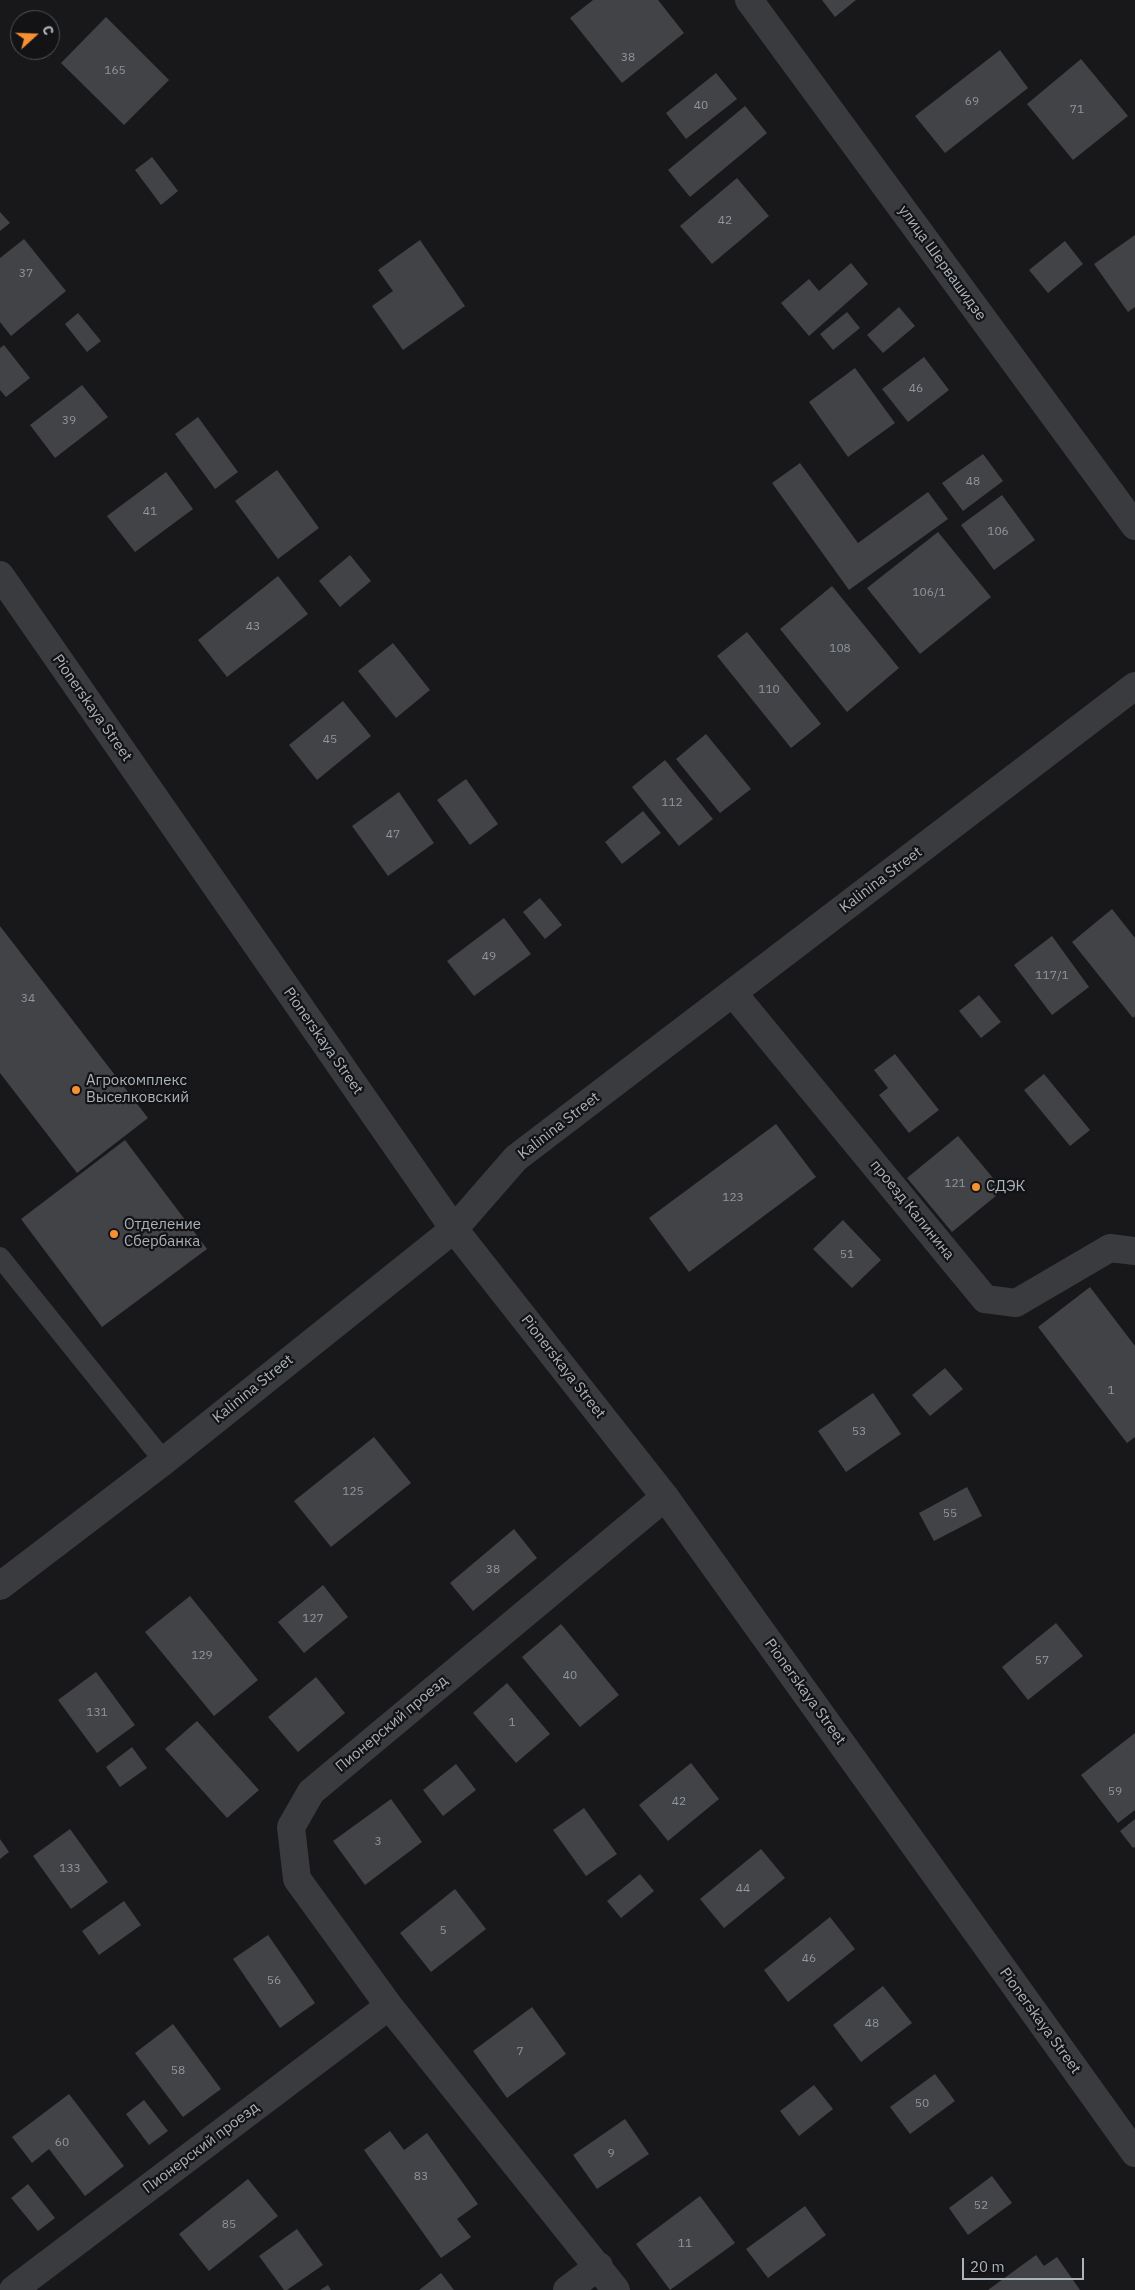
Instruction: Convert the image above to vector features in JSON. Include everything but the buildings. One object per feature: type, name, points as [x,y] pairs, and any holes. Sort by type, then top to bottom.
[{"type":"street","name":"улица Шервашидзе","points":[[749,0],[1135,526]]},
{"type":"street","name":"Pionerskaya Street","points":[[0,575],[454,1229],[665,1498],[1135,2153]]},
{"type":"street","name":"Kalinina Street","points":[[0,1586],[164,1461],[454,1229],[516,1158],[1135,686]]},
{"type":"street","name":"проезд Калинина","points":[[733,993],[985,1299],[1016,1303],[1110,1248],[1135,1251]]},
{"type":"street","name":"Пионерский проезд","points":[[616,2290],[599,2266],[389,2006],[297,1879],[291,1827],[311,1792],[665,1498]]},
{"type":"street","name":"Пионерский проезд","points":[[13,2290],[389,2006]]},
{"type":"street","points":[[567,2290],[599,2266]]},
{"type":"lane","points":[[0,1256],[164,1461]]},
{"type":"place","name":"Агрокомплекс Выселковский","points":[[76,1090]]},
{"type":"place","name":"СДЭК","points":[[976,1187]]},
{"type":"place","name":"Отделение Сбербанка","points":[[114,1234]]}]
